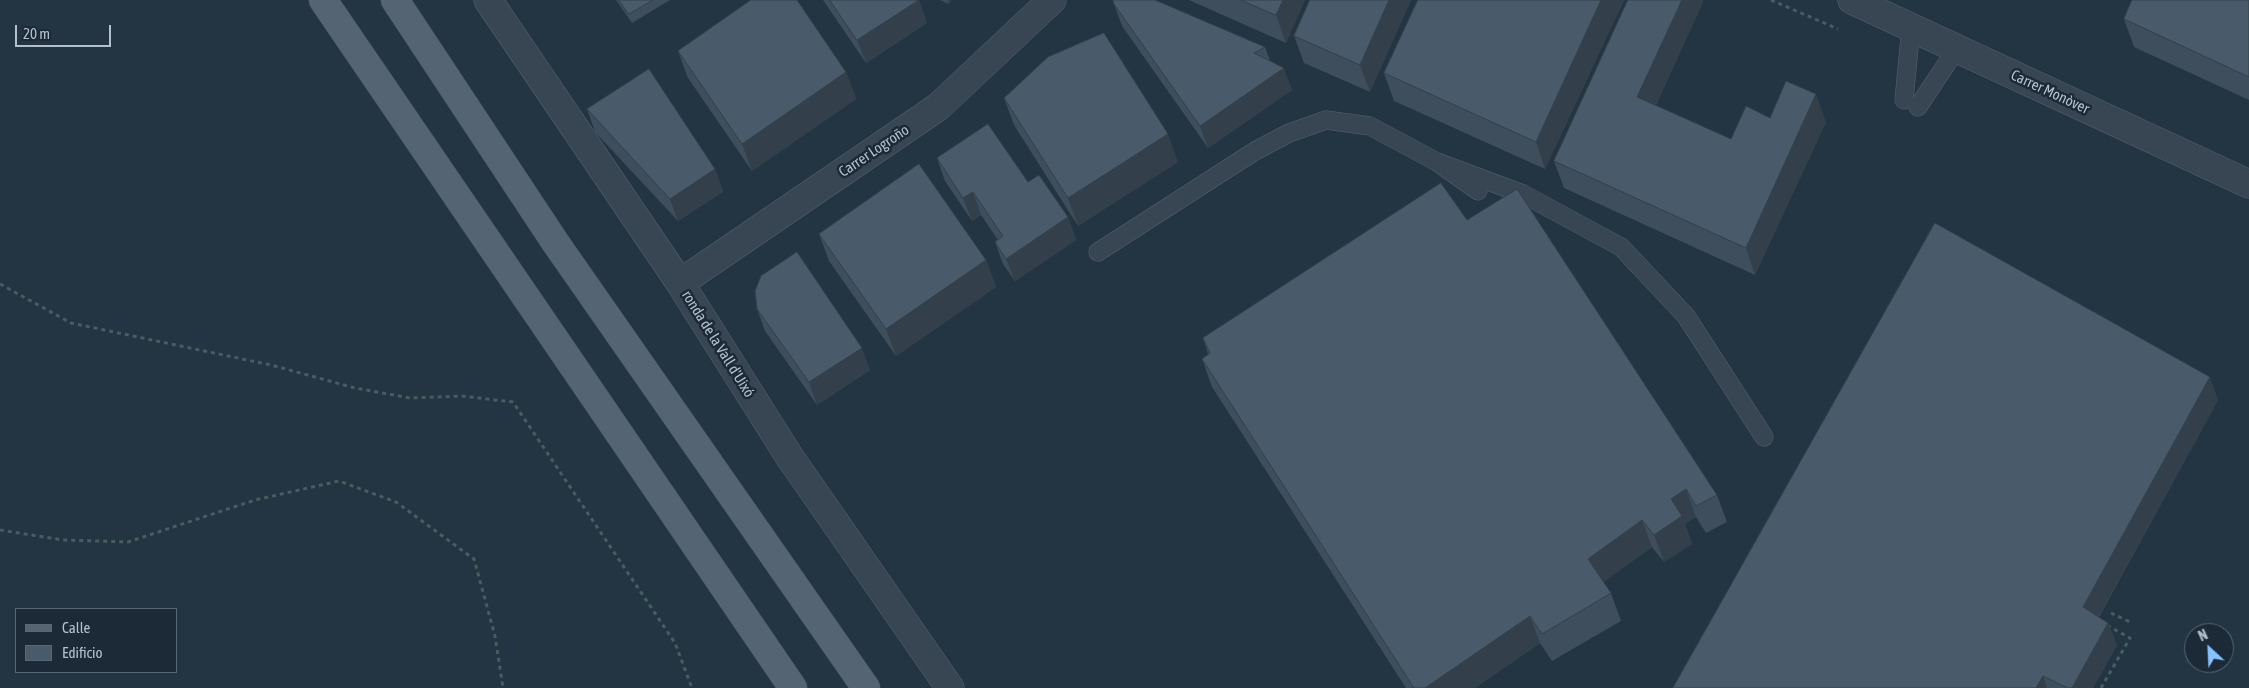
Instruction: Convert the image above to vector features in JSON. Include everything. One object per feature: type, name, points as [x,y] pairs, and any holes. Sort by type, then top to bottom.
[{"type":"main road","points":[[323,0],[793,688]]},
{"type":"main road","points":[[396,0],[555,242],[866,688]]},
{"type":"street","name":"ronda de la Vall d'Uixó","points":[[488,0],[680,283],[789,456],[950,688]]},
{"type":"street","name":"Carrer Logroño","points":[[680,283],[938,108],[1052,0]]},
{"type":"street","name":"Carrer Monòver","points":[[1852,0],[2249,184]]},
{"type":"lane","points":[[1911,27],[1911,103],[1957,48]]},
{"type":"lane","points":[[1098,252],[1255,151],[1289,133],[1326,120],[1370,126],[1437,162],[1523,194],[1621,247],[1686,316],[1764,437]]},
{"type":"lane","points":[[1437,162],[1478,192]]},
{"type":"path","points":[[0,284],[71,323],[271,365],[355,388],[410,398],[462,396],[513,402],[675,643],[692,688]]},
{"type":"path","points":[[0,530],[63,540],[128,542],[255,500],[339,481],[396,502],[474,559],[495,636],[503,688]]},
{"type":"path","points":[[2111,613],[2130,622]]},
{"type":"path","points":[[2101,688],[2130,638],[2105,625]]},
{"type":"building","points":[[619,0],[653,0],[629,14]]},
{"type":"building","points":[[751,0],[797,0],[846,72],[742,144],[678,51]]},
{"type":"building","points":[[830,0],[919,0],[857,40]]},
{"type":"building","points":[[1113,0],[1155,0],[1265,47],[1254,53],[1284,68],[1200,126]]},
{"type":"building","points":[[1241,0],[1283,0],[1276,15]]},
{"type":"building","points":[[1310,0],[1389,0],[1360,65],[1294,36]]},
{"type":"building","points":[[1418,0],[1601,0],[1536,142],[1384,73]]},
{"type":"building","points":[[1628,0],[1682,0],[1637,97],[1731,139],[1746,106],[1770,118],[1786,81],[1816,94],[1746,248],[1554,161]]},
{"type":"building","points":[[2132,0],[2249,0],[2249,77],[2124,19]]},
{"type":"building","points":[[1104,33],[1168,134],[1068,198],[1004,98],[1048,57]]},
{"type":"building","points":[[649,69],[715,169],[670,199],[587,109]]},
{"type":"building","points":[[988,124],[1028,182],[1039,175],[1068,217],[1006,259],[995,242],[1003,236],[973,192],[963,198],[937,158]]},
{"type":"building","points":[[919,164],[986,260],[886,329],[819,234]]},
{"type":"building","points":[[1441,183],[1467,220],[1517,189],[1717,495],[1696,506],[1686,489],[1671,499],[1682,516],[1654,535],[1642,520],[1588,559],[1611,593],[1542,634],[1530,616],[1425,688],[1414,688],[1202,359],[1210,353],[1203,338]]},
{"type":"building","points":[[1935,223],[2210,377],[2083,607],[2108,623],[2072,688],[2068,688],[2043,676],[2036,688],[1673,688]]},
{"type":"building","points":[[797,252],[862,348],[809,382],[757,309],[755,291],[761,276]]}]
